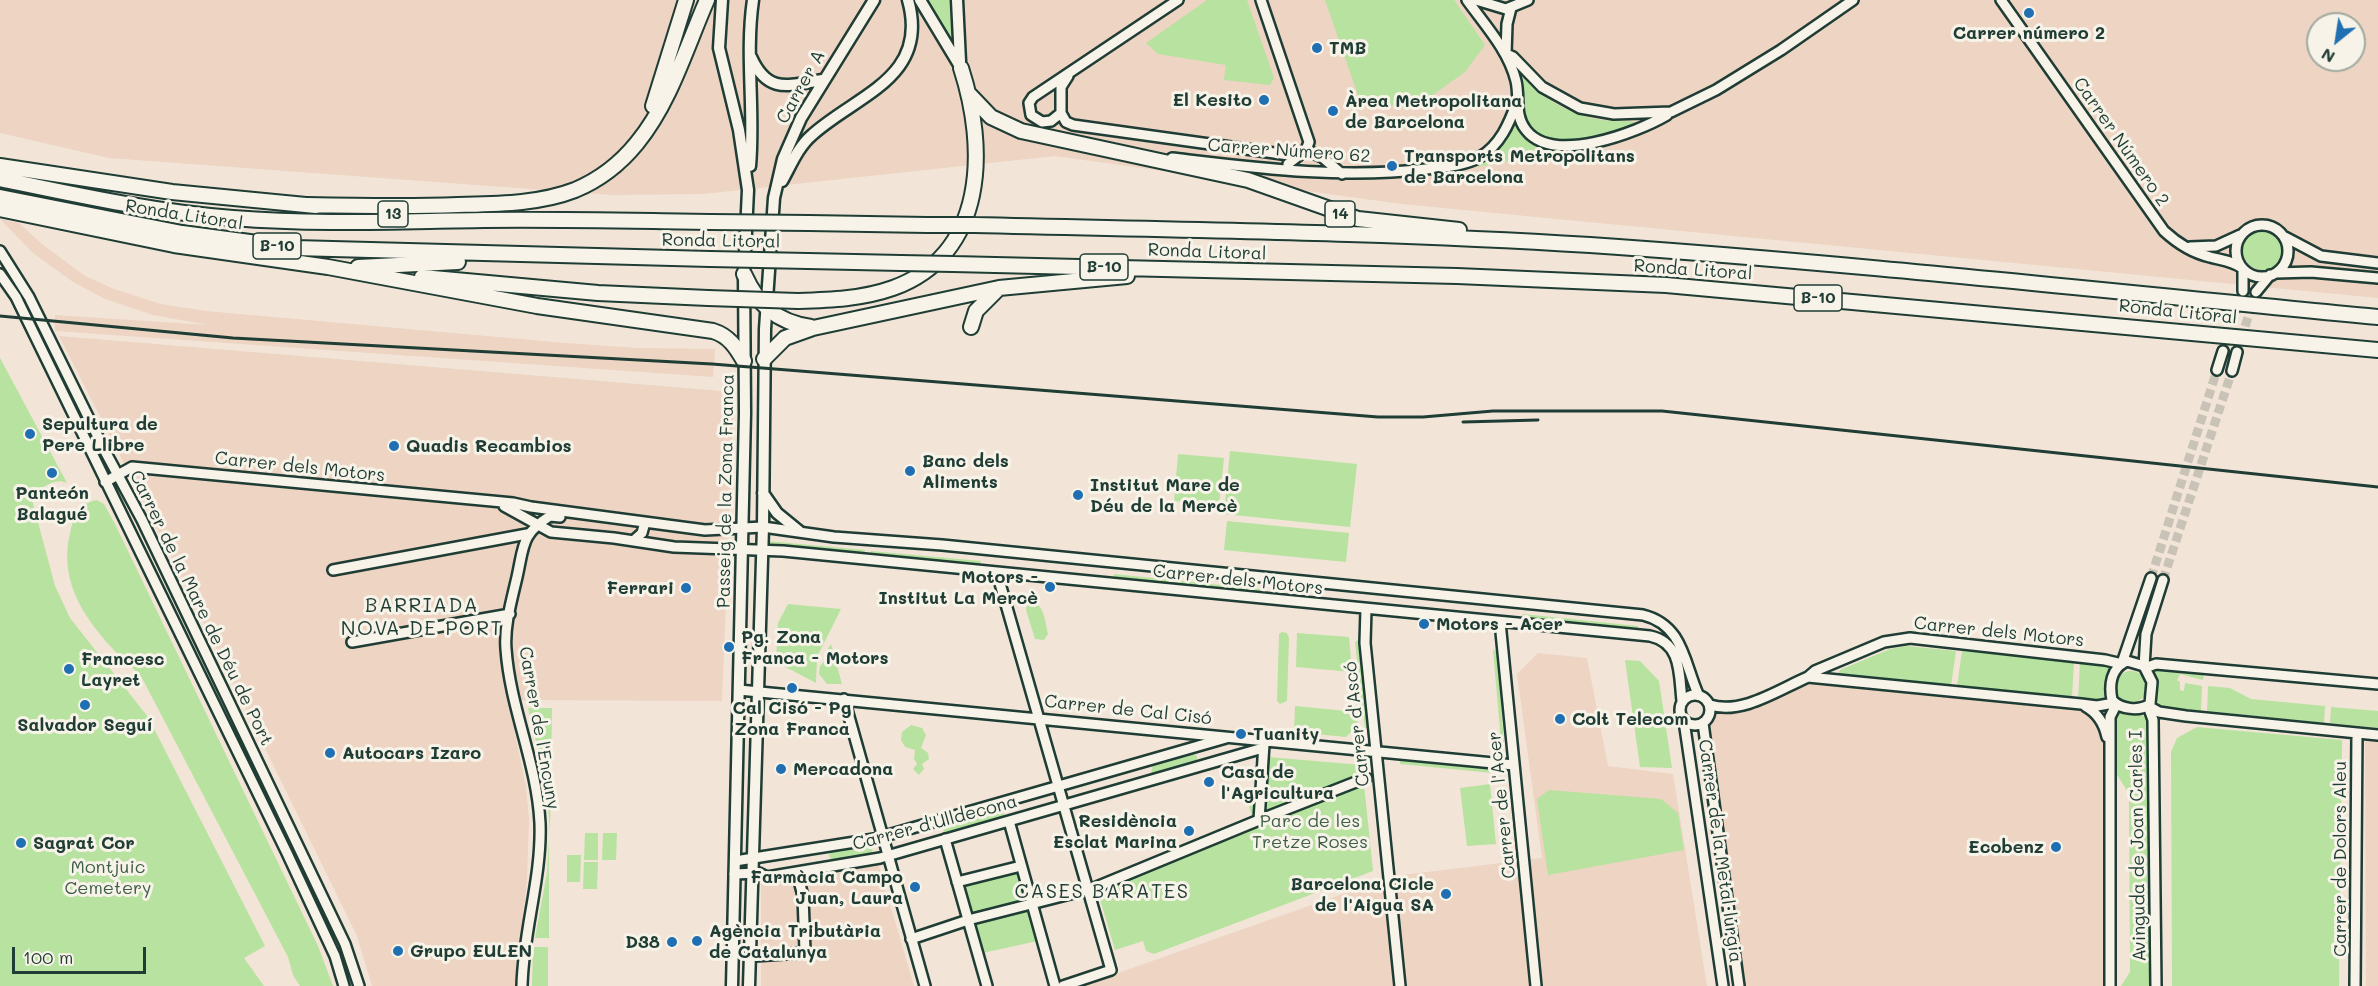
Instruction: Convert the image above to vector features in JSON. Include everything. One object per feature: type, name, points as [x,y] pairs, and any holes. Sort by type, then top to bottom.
[{"type":"highway","points":[[642,136],[686,0]]},
{"type":"highway","points":[[0,166],[171,192],[307,205],[484,205],[551,197],[597,179],[617,164],[642,136],[667,93],[707,0]]},
{"type":"highway","points":[[357,272],[598,293],[708,298],[798,301],[855,297],[885,291],[908,282],[944,254],[958,234],[973,196],[976,148],[970,95],[961,68]]},
{"type":"highway","points":[[970,95],[985,112],[1009,127],[1098,147]]},
{"type":"highway","name":"14","points":[[1098,147],[1248,180],[1358,219],[1590,245]]},
{"type":"highway","name":"Ronda Litoral","points":[[0,179],[126,204],[234,218],[354,222],[480,220],[975,225],[1322,233],[1590,245],[1904,271],[2378,317]]},
{"type":"highway","points":[[5,204],[174,246],[328,267],[537,306],[713,331],[726,337],[735,345],[744,361]]},
{"type":"highway","name":"Ronda Litoral","points":[[5,204],[253,244],[336,251],[953,264],[1666,285],[2378,350]]},
{"type":"highway","name":"13","points":[[307,205],[480,220]]},
{"type":"highway","points":[[328,267],[403,266],[550,256]]},
{"type":"highway","points":[[764,359],[785,338],[813,328],[999,288],[1085,278],[1256,272]]},
{"type":"highway","points":[[744,274],[755,297],[766,307],[785,320],[813,328]]},
{"type":"highway","points":[[971,327],[976,311],[999,288]]},
{"type":"main road","name":"Passeig de la Zona Franca","points":[[722,0],[719,48],[739,130],[748,190],[744,274],[742,548],[732,986]]},
{"type":"main road","points":[[748,190],[752,133],[749,52],[753,0]]},
{"type":"main road","name":"Carrer A","points":[[774,198],[789,143],[822,80],[874,0]]},
{"type":"main road","points":[[774,198],[805,141],[830,120],[876,91],[897,69],[907,51],[911,31],[908,0]]},
{"type":"main road","points":[[920,0],[961,68]]},
{"type":"main road","points":[[957,0],[961,68]]},
{"type":"main road","points":[[749,52],[760,73],[773,84],[785,86],[822,80]]},
{"type":"main road","name":"Passeig de la Zona Franca","points":[[749,986],[763,527],[764,359],[774,198]]},
{"type":"main road","points":[[763,493],[777,513],[799,531]]},
{"type":"street","points":[[1062,113],[1051,121],[1042,122],[1031,115],[1029,103],[1049,86],[1068,76],[1178,0]]},
{"type":"street","points":[[1261,0],[1309,142],[1306,150],[1288,164],[1288,170]]},
{"type":"street","points":[[1467,0],[1506,54],[1516,82],[1519,117],[1527,131],[1542,141],[1564,145],[1606,141],[1654,122],[1716,90],[1853,0]]},
{"type":"street","points":[[1476,0],[1491,6],[1511,9],[1528,0]]},
{"type":"street","name":"Carrer Número 2","points":[[2001,0],[2164,231],[2185,246],[2243,269]]},
{"type":"street","points":[[1506,54],[1507,24],[1511,9]]},
{"type":"street","points":[[1506,54],[1513,57],[1542,87],[1580,108],[1614,114],[1671,112]]},
{"type":"street","points":[[1068,76],[1061,87],[1062,113],[1066,122],[1073,125],[1296,156]]},
{"type":"street","name":"Carrer Número 62","points":[[1098,147],[1166,157],[1342,174],[1425,169],[1460,164],[1478,158],[1498,142],[1516,102]]},
{"type":"street","points":[[1306,150],[1322,157],[1342,174]]},
{"type":"street","points":[[2185,246],[2216,246],[2255,225],[2263,225],[2271,226],[2283,236],[2321,256],[2378,263]]},
{"type":"street","points":[[2242,234],[2236,249],[2243,269],[2243,291]]},
{"type":"street","points":[[2256,292],[2282,267],[2288,256],[2287,243],[2283,236]]},
{"type":"street","name":"Carrer de la Mare de Déu de Port","points":[[0,251],[20,281],[105,453],[119,474],[345,944],[359,986]]},
{"type":"street","points":[[2243,269],[2252,275],[2311,272],[2378,278]]},
{"type":"street","name":"Carrer de la Mare de Déu de Port","points":[[0,274],[16,297],[296,872],[335,956],[344,986]]},
{"type":"street","points":[[2217,370],[2223,351]]},
{"type":"street","points":[[2232,371],[2237,352]]},
{"type":"street","name":"Carrer dels Motors","points":[[105,482],[132,466],[513,503],[714,530],[763,527],[834,537],[952,546],[1643,615],[1658,620],[1676,636],[1698,694]]},
{"type":"street","name":"Carrer dels Motors","points":[[496,503],[514,509],[536,526],[551,532],[700,548],[742,548],[1659,638],[1670,645],[1676,654],[1682,701]]},
{"type":"street","points":[[333,570],[527,534],[550,516],[570,518],[575,513]]},
{"type":"street","points":[[633,541],[642,533],[645,522]]},
{"type":"street","name":"Carrer de l'Encuny","points":[[522,986],[524,943],[536,884],[540,823],[530,759],[506,648],[510,614],[527,534]]},
{"type":"street","points":[[997,573],[1111,970],[1063,986]]},
{"type":"street","points":[[2151,578],[2122,664],[2110,683],[2115,704],[2139,709],[2148,706],[2159,712],[2186,716],[2378,735]]},
{"type":"street","points":[[2148,706],[2152,688],[2145,668],[2146,634],[2163,580]]},
{"type":"street","name":"Carrer d'Ascó","points":[[1366,609],[1364,632],[1400,986]]},
{"type":"street","points":[[352,642],[510,614]]},
{"type":"street","name":"Carrer de l'Acer","points":[[1500,622],[1536,986]]},
{"type":"street","name":"Carrer dels Motors","points":[[1710,705],[1725,710],[1739,707],[1884,642],[1910,638],[2114,661],[2122,664]]},
{"type":"street","points":[[2122,664],[2133,662],[2145,668],[2156,664],[2378,684]]},
{"type":"street","name":"Carrer dels Motors","points":[[1808,677],[2081,704],[2115,704]]},
{"type":"street","name":"Carrer de Cal Cisó","points":[[739,690],[1231,736],[1264,744],[1377,751],[1514,765]]},
{"type":"street","points":[[1698,694],[1710,705],[1709,717],[1703,723],[1691,725],[1684,721],[1680,713],[1682,701],[1689,695],[1698,694]]},
{"type":"street","points":[[844,699],[925,986]]},
{"type":"street","name":"Avinguda de Joan Carles I","points":[[2081,704],[2094,711],[2101,719],[2110,748]]},
{"type":"street","name":"Avinguda de Joan Carles I","points":[[2110,986],[2110,717],[2115,704]]},
{"type":"street","name":"Avinguda de Joan Carles I","points":[[2148,706],[2153,720],[2156,986]]},
{"type":"street","name":"Carrer de la Metal·lúrgia","points":[[1684,721],[1723,986]]},
{"type":"street","name":"Carrer de la Metal·lúrgia","points":[[1703,723],[1739,986]]},
{"type":"street","name":"Carrer de Dolors Aleu","points":[[2355,986],[2357,733]]},
{"type":"street","name":"Carrer d'Ulldecona","points":[[735,861],[883,840],[1231,736]]},
{"type":"street","points":[[1259,820],[1264,744]]},
{"type":"street","name":"Carrer d'Ulldecona","points":[[734,874],[767,877],[888,855],[1009,821],[1064,802],[1210,764],[1264,744]]},
{"type":"street","points":[[1206,745],[1210,764]]},
{"type":"street","points":[[1142,764],[1146,782]]},
{"type":"street","points":[[911,939],[968,920],[1088,890],[1366,778]]},
{"type":"street","points":[[1009,821],[1055,986]]},
{"type":"street","points":[[945,839],[987,986]]},
{"type":"street","points":[[957,882],[1021,866]]},
{"type":"street","points":[[755,956],[805,951],[803,896],[796,873]]},
{"type":"shaded area","points":[[0,0],[2378,0],[2378,298],[1401,204],[1055,156],[703,194],[612,195],[109,158],[0,133]]},
{"type":"shaded area","points":[[0,219],[19,223],[42,244],[85,276],[114,289],[161,304],[206,311],[566,343],[637,348],[715,349],[713,377],[55,331],[55,315],[208,325],[153,315],[105,299],[73,282],[33,253]]},
{"type":"shaded area","points":[[59,336],[734,392],[722,701],[508,700],[526,787],[529,819],[527,880],[515,986],[372,986],[357,936],[156,526]]},
{"type":"shaded area","points":[[1538,653],[1587,658],[1608,766],[1673,774],[1707,986],[1081,986],[1394,876],[1542,858],[1517,674]]},
{"type":"shaded area","points":[[1808,677],[2084,711],[2101,726],[2110,785],[2110,986],[1741,986],[1709,717]]},
{"type":"shaded area","points":[[2365,740],[2378,741],[2378,986],[2366,986]]},
{"type":"shaded area","points":[[878,863],[914,986],[761,986],[761,883]]},
{"type":"green space","points":[[926,0],[949,0],[952,35],[949,37]]},
{"type":"green space","points":[[1207,0],[1247,0],[1274,78],[1270,85],[1224,80],[1226,65],[1158,54],[1146,43]]},
{"type":"green space","points":[[1325,0],[1454,0],[1485,45],[1465,72],[1413,109],[1360,101]]},
{"type":"green space","points":[[1522,76],[1549,99],[1580,115],[1640,124],[1595,138],[1561,141],[1546,138],[1533,130],[1522,113],[1520,97]]},
{"type":"green space","points":[[1516,121],[1525,137],[1538,149],[1537,159],[1534,157],[1464,169],[1495,151],[1507,138]]},
{"type":"green space","points":[[2263,230],[2277,236],[2283,250],[2277,264],[2263,270],[2249,264],[2243,250],[2249,236]]},
{"type":"green space","name":"Montjuic Cemetery","points":[[0,358],[67,483],[53,483],[31,496],[55,586],[70,618],[148,717],[265,946],[244,958],[264,986],[0,986]]},
{"type":"green space","points":[[1230,451],[1357,464],[1350,527],[1224,514]]},
{"type":"green space","points":[[1178,454],[1224,458],[1219,505],[1174,501]]},
{"type":"green space","points":[[97,500],[104,504],[115,524],[318,946],[333,986],[300,986],[293,975],[288,957],[143,680],[100,634],[74,593],[67,562],[71,529],[82,507]]},
{"type":"green space","points":[[1227,521],[1349,533],[1346,562],[1224,550]]},
{"type":"green space","points":[[767,541],[865,550],[864,554],[768,544]]},
{"type":"green space","points":[[871,551],[981,561],[980,565],[871,555]]},
{"type":"green space","points":[[1114,574],[1260,589],[1260,593],[1114,578]]},
{"type":"green space","points":[[1032,602],[1040,607],[1044,615],[1048,634],[1044,640],[1035,639],[1026,610],[1027,604]]},
{"type":"green space","points":[[788,604],[841,609],[817,657],[816,683],[776,662],[778,623]]},
{"type":"green space","points":[[1523,614],[1638,626],[1638,629],[1522,618]]},
{"type":"green space","points":[[1287,633],[1289,638],[1287,701],[1280,704],[1277,701],[1279,634]]},
{"type":"green space","points":[[1297,633],[1349,637],[1352,672],[1296,667]]},
{"type":"green space","points":[[1358,640],[1368,727],[1365,729],[1355,642]]},
{"type":"green space","points":[[831,644],[842,684],[827,684],[819,674],[820,666],[829,656],[827,650]]},
{"type":"green space","points":[[1907,646],[1956,651],[1951,686],[1838,674],[1840,670],[1890,649]]},
{"type":"green space","points":[[1493,650],[1497,651],[1504,743],[1501,741]]},
{"type":"green space","points":[[1962,651],[2074,662],[2072,698],[1957,686]]},
{"type":"green space","points":[[1625,660],[1640,661],[1659,681],[1672,768],[1640,767]]},
{"type":"green space","points":[[2080,662],[2111,666],[2105,680],[2105,696],[2102,701],[2078,699]]},
{"type":"green space","points":[[2154,670],[2204,674],[2203,680],[2180,674],[2177,680],[2180,682],[2180,690],[2184,691],[2185,683],[2202,686],[2201,711],[2158,706]]},
{"type":"green space","points":[[2131,671],[2143,675],[2147,687],[2143,699],[2131,703],[2119,699],[2115,687],[2119,675]]},
{"type":"green space","points":[[2208,686],[2230,688],[2251,699],[2325,706],[2324,723],[2207,711]]},
{"type":"green space","points":[[1295,706],[1357,712],[1358,725],[1346,737],[1294,732]]},
{"type":"green space","points":[[2331,707],[2378,711],[2378,728],[2330,723]]},
{"type":"green space","points":[[528,708],[552,708],[550,831],[546,783]]},
{"type":"green space","points":[[2118,713],[2146,716],[2150,726],[2151,986],[2121,986],[2130,972],[2129,794],[2113,768],[2114,717]]},
{"type":"green space","points":[[911,725],[922,728],[926,735],[921,748],[928,753],[929,759],[922,764],[924,769],[919,775],[913,769],[917,764],[914,759],[915,750],[905,747],[901,740],[902,732]]},
{"type":"green space","points":[[2197,727],[2342,740],[2339,986],[2172,986],[2171,752],[2177,738]]},
{"type":"green space","points":[[1191,753],[1197,756],[1197,763],[1156,776],[1151,773],[1153,763]]},
{"type":"green space","name":"Parc de les Tretze Roses","points":[[1268,757],[1362,765],[1373,871],[1154,954],[1146,951],[1143,941],[1115,950],[1095,882],[1253,819],[1248,803],[1259,799]]},
{"type":"green space","points":[[1400,759],[1494,770],[1493,773],[1400,764]]},
{"type":"green space","points":[[1490,784],[1496,844],[1467,846],[1460,788]]},
{"type":"green space","points":[[1549,790],[1661,799],[1678,813],[1684,850],[1548,875],[1537,799]]},
{"type":"green space","points":[[1001,808],[1005,816],[1002,819],[945,835],[942,824]]},
{"type":"green space","points":[[585,833],[598,833],[598,860],[584,860]]},
{"type":"green space","points":[[603,833],[617,833],[616,860],[602,860]]},
{"type":"green space","points":[[549,838],[549,938],[535,938],[547,873]]},
{"type":"green space","points":[[867,844],[873,848],[871,857],[834,863],[829,856],[831,850]]},
{"type":"green space","points":[[567,855],[581,855],[580,882],[567,882]]},
{"type":"green space","points":[[584,862],[598,862],[597,889],[583,889]]},
{"type":"green space","points":[[1022,870],[1042,940],[978,954],[959,887]]},
{"type":"green space","points":[[533,947],[548,947],[548,986],[532,986]]},
{"type":"tunnel","points":[[2223,351],[2243,291]]},
{"type":"tunnel","points":[[2237,352],[2256,292]]},
{"type":"tunnel","points":[[2151,578],[2217,370]]},
{"type":"tunnel","points":[[2163,580],[2232,371]]},
{"type":"railway","points":[[0,316],[233,338],[712,364],[1378,417],[1423,417],[1493,411],[1662,411],[2378,487]]},
{"type":"railway","points":[[1463,422],[1538,420]]},
{"type":"place","name":"Carrer número 2","points":[[2029,13]]},
{"type":"place","name":"TMB","points":[[1317,48]]},
{"type":"place","name":"El Kesito","points":[[1264,100]]},
{"type":"place","name":"Àrea Metropolitana de Barcelona","points":[[1333,111]]},
{"type":"place","name":"Transports Metropolitans de Barcelona","points":[[1392,166]]},
{"type":"place","name":"Sepultura de Pere Llibre","points":[[30,434]]},
{"type":"place","name":"Quadis Recambios","points":[[394,446]]},
{"type":"place","name":"Banc dels Aliments","points":[[910,471]]},
{"type":"place","name":"Panteón Balagué","points":[[52,473]]},
{"type":"place","name":"Institut Mare de Déu de la Mercè","points":[[1078,495]]},
{"type":"place","name":"Motors - Institut La Mercè","points":[[1050,587]]},
{"type":"place","name":"Ferrari","points":[[686,588]]},
{"type":"place","name":"Motors - Acer","points":[[1424,624]]},
{"type":"place","name":"Pg. Zona Franca - Motors","points":[[729,647]]},
{"type":"place","name":"Francesc Layret","points":[[69,669]]},
{"type":"place","name":"Cal Cisó - Pg Zona Franca","points":[[792,688]]},
{"type":"place","name":"Salvador Seguí","points":[[85,705]]},
{"type":"place","name":"Colt Telecom","points":[[1560,719]]},
{"type":"place","name":"Tuanity","points":[[1241,734]]},
{"type":"place","name":"Autocars Izaro","points":[[330,753]]},
{"type":"place","name":"Mercadona","points":[[781,769]]},
{"type":"place","name":"Casa de l'Agricultura","points":[[1209,782]]},
{"type":"place","name":"Residència Esclat Marina","points":[[1189,831]]},
{"type":"place","name":"Sagrat Cor","points":[[21,843]]},
{"type":"place","name":"Ecobenz","points":[[2056,847]]},
{"type":"place","name":"Farmàcia Campo Juan, Laura","points":[[915,887]]},
{"type":"place","name":"Barcelona Cicle de l'Aigua SA","points":[[1446,894]]},
{"type":"place","name":"Agència Tributària de Catalunya","points":[[697,941]]},
{"type":"place","name":"D38","points":[[672,942]]},
{"type":"place","name":"Grupo EULEN","points":[[398,951]]},
{"type":"district","name":"BARRIADA NOVA DE PORT","points":[[422,618]]},
{"type":"district","name":"CASES BARATES","points":[[1102,892]]}]
